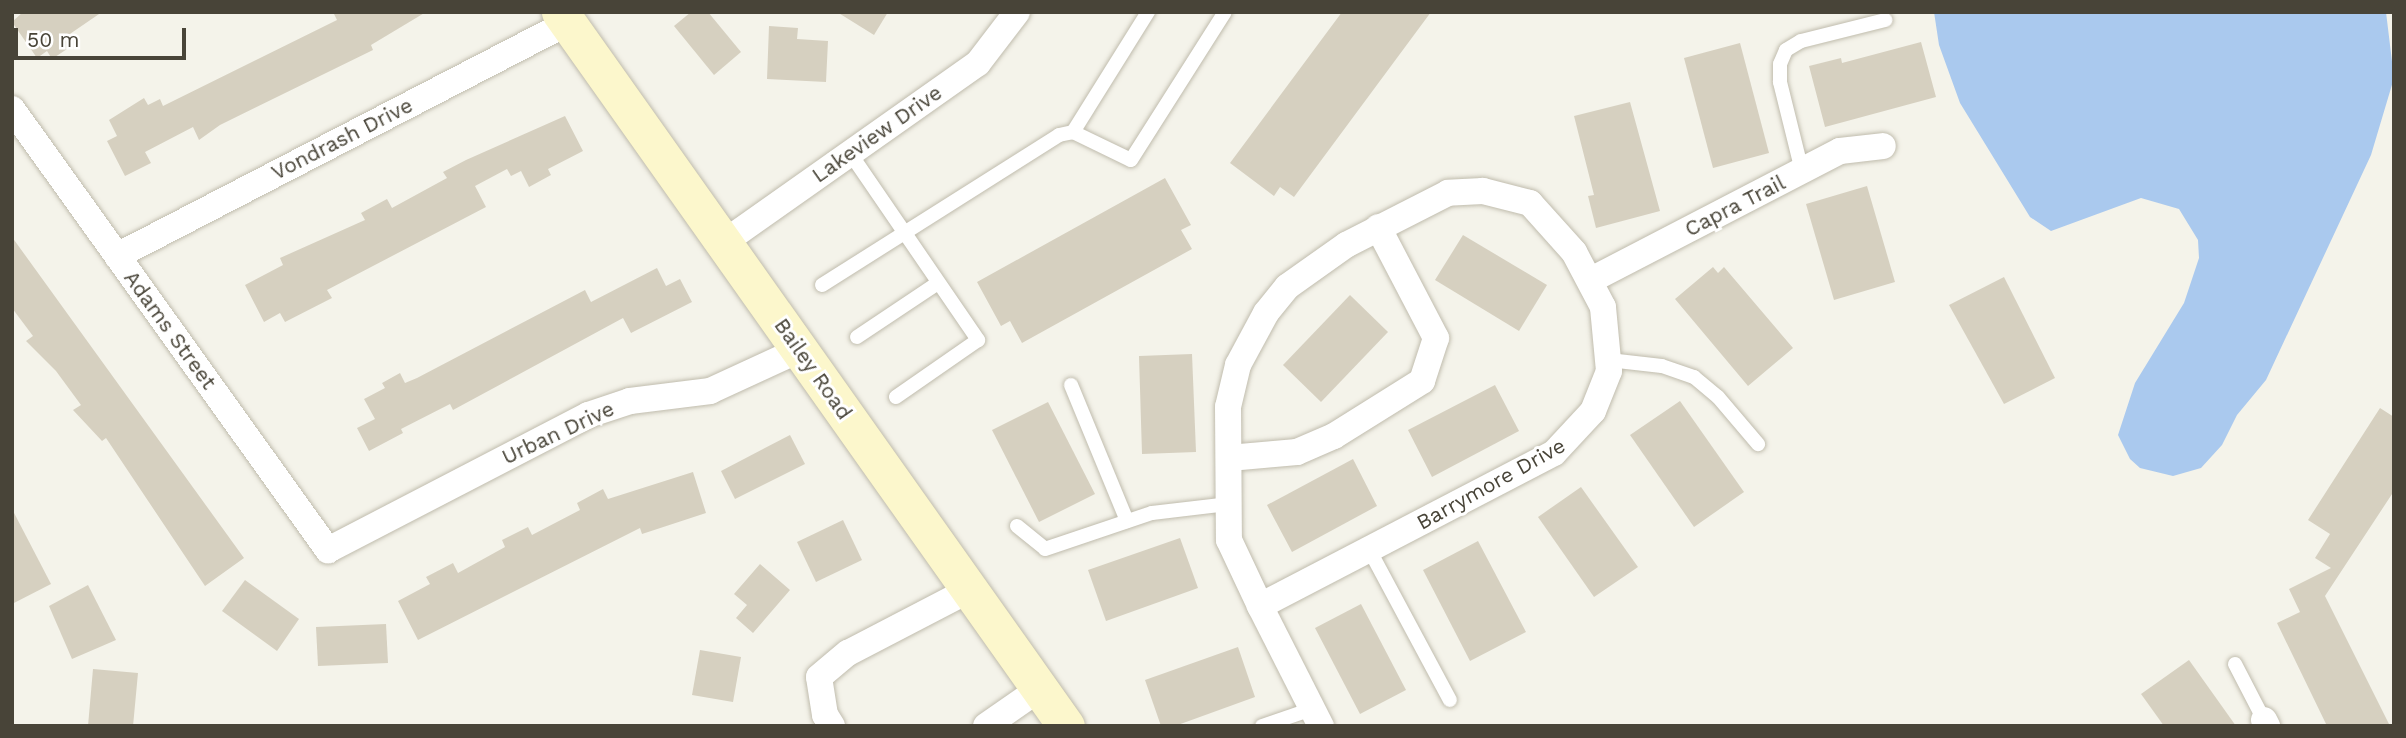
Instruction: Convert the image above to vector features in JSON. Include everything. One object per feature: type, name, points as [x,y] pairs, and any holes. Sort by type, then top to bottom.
[{"type":"street","name":"Lakeview Drive","points":[[723,243],[978,63],[1017,12]]},
{"type":"street","name":"Bailey Road","points":[[564,18],[1066,726]]},
{"type":"street","name":"Vondrash Drive","points":[[117,256],[564,18]]},
{"type":"street","name":"Adams Street","points":[[12,109],[328,550]]},
{"type":"street","name":"Capra Trail","points":[[1591,280],[1840,151],[1883,146]]},
{"type":"street","name":"Barrymore Drive","points":[[1260,606],[1370,551],[1568,443],[1593,411],[1609,360],[1603,307],[1591,280],[1545,217],[1530,203],[1483,191],[1448,193],[1378,227],[1315,265],[1287,287],[1266,313],[1238,365],[1228,407],[1229,540],[1260,606],[1317,717]]},
{"type":"street","points":[[1228,458],[1297,452],[1334,436],[1422,381],[1436,338],[1378,227]]},
{"type":"street","name":"Urban Drive","points":[[328,550],[607,407],[710,391],[799,350]]},
{"type":"street","points":[[832,726],[825,715],[820,677],[848,653],[969,590]]},
{"type":"street","points":[[986,726],[1039,689]]},
{"type":"lane","points":[[1073,132],[1148,12]]},
{"type":"lane","points":[[822,285],[1059,135],[1073,132],[1131,160],[1226,12]]},
{"type":"lane","points":[[1802,171],[1780,82],[1780,64],[1786,50],[1801,41],[1885,20]]},
{"type":"lane","points":[[850,153],[978,340],[896,397]]},
{"type":"lane","points":[[857,337],[939,283]]},
{"type":"lane","points":[[1609,360],[1662,366],[1694,377],[1717,397],[1758,444]]},
{"type":"lane","points":[[1071,385],[1127,521]]},
{"type":"lane","points":[[1017,526],[1045,549],[1152,513],[1229,504]]},
{"type":"lane","points":[[1370,551],[1450,701]]},
{"type":"lane","points":[[2235,664],[2266,723]]},
{"type":"lane","points":[[1262,726],[1317,717]]},
{"type":"water","points":[[1934,12],[2386,12],[2394,78],[2371,155],[2266,380],[2237,415],[2222,445],[2201,468],[2173,476],[2140,468],[2130,459],[2118,435],[2135,383],[2184,303],[2199,258],[2198,240],[2179,209],[2141,198],[2051,231],[2030,217],[1960,103],[1939,45]]},
{"type":"building","points":[[23,12],[102,12],[64,38],[70,47],[52,59],[47,51],[37,58],[12,22]]},
{"type":"building","points":[[333,12],[426,12],[371,45],[373,50],[220,125],[199,140],[193,127],[145,152],[151,163],[125,176],[107,141],[117,136],[109,120],[144,98],[148,105],[160,99],[163,106],[337,20]]},
{"type":"building","points":[[691,12],[708,12],[741,52],[714,75],[674,26]]},
{"type":"building","points":[[837,12],[888,12],[874,35]]},
{"type":"building","points":[[1342,12],[1431,12],[1294,197],[1280,187],[1274,196],[1230,163]]},
{"type":"building","points":[[769,26],[798,28],[797,39],[828,41],[826,82],[767,79]]},
{"type":"building","points":[[1921,42],[1936,97],[1825,127],[1809,66],[1841,58],[1842,63]]},
{"type":"building","points":[[1740,43],[1769,153],[1713,168],[1684,58]]},
{"type":"building","points":[[1630,102],[1660,211],[1596,228],[1588,196],[1594,195],[1574,116]]},
{"type":"building","points":[[565,116],[583,151],[548,169],[551,175],[529,187],[521,171],[511,176],[507,169],[475,186],[486,207],[327,290],[332,298],[285,322],[280,313],[264,322],[245,285],[283,265],[280,258],[365,220],[361,213],[387,199],[392,208],[447,178],[443,172]]},
{"type":"building","points":[[1165,178],[1191,225],[1181,230],[1192,249],[1022,343],[1010,321],[1001,326],[977,282]]},
{"type":"building","points":[[1867,186],[1895,282],[1834,300],[1806,204]]},
{"type":"building","points":[[1463,235],[1547,285],[1519,331],[1435,280]]},
{"type":"building","points":[[12,237],[244,558],[205,586],[106,438],[102,441],[73,410],[81,405],[56,371],[26,341],[33,336],[12,308]]},
{"type":"building","points":[[1713,267],[1718,273],[1724,267],[1793,348],[1748,386],[1675,299]]},
{"type":"building","points":[[657,268],[666,286],[680,279],[692,302],[631,333],[623,318],[453,410],[450,404],[401,429],[403,433],[369,451],[357,428],[375,419],[364,399],[385,388],[382,383],[400,373],[405,383],[417,378],[585,290],[591,302]]},
{"type":"building","points":[[2004,277],[2055,378],[2004,404],[1949,305]]},
{"type":"building","points":[[1350,295],[1388,332],[1321,402],[1283,365]]},
{"type":"building","points":[[1192,354],[1196,452],[1142,454],[1139,356]]},
{"type":"building","points":[[1495,385],[1519,431],[1432,477],[1408,430]]},
{"type":"building","points":[[1680,401],[1744,492],[1694,527],[1630,435]]},
{"type":"building","points":[[1048,402],[1095,494],[1039,522],[992,430]]},
{"type":"building","points":[[2380,408],[2394,417],[2394,491],[2325,596],[2390,726],[2327,726],[2277,623],[2300,612],[2289,589],[2331,568],[2315,558],[2330,534],[2308,520]]},
{"type":"building","points":[[790,435],[805,464],[735,499],[721,471]]},
{"type":"building","points":[[1353,459],[1377,506],[1292,552],[1267,505]]},
{"type":"building","points":[[693,472],[706,513],[642,534],[640,528],[418,640],[398,601],[430,584],[426,577],[453,563],[458,573],[505,547],[502,540],[528,527],[532,535],[580,510],[577,503],[603,489],[608,499]]},
{"type":"building","points":[[1581,487],[1638,567],[1594,597],[1538,517]]},
{"type":"building","points":[[12,509],[51,584],[12,604]]},
{"type":"building","points":[[843,520],[862,560],[816,582],[797,542]]},
{"type":"building","points":[[1180,538],[1198,588],[1106,621],[1088,570]]},
{"type":"building","points":[[1478,541],[1526,632],[1470,661],[1423,570]]},
{"type":"building","points":[[760,564],[790,590],[753,633],[736,618],[747,605],[734,594]]},
{"type":"building","points":[[245,580],[299,619],[277,651],[222,611]]},
{"type":"building","points":[[88,585],[116,640],[72,659],[49,606]]},
{"type":"building","points":[[1361,604],[1406,690],[1360,714],[1315,628]]},
{"type":"building","points":[[386,624],[388,663],[318,666],[316,627]]},
{"type":"building","points":[[1238,647],[1255,697],[1175,726],[1161,726],[1145,680]]},
{"type":"building","points":[[700,650],[741,657],[733,702],[692,695]]},
{"type":"building","points":[[2189,660],[2236,726],[2164,726],[2141,694]]},
{"type":"building","points":[[93,669],[138,673],[133,726],[88,726]]}]
